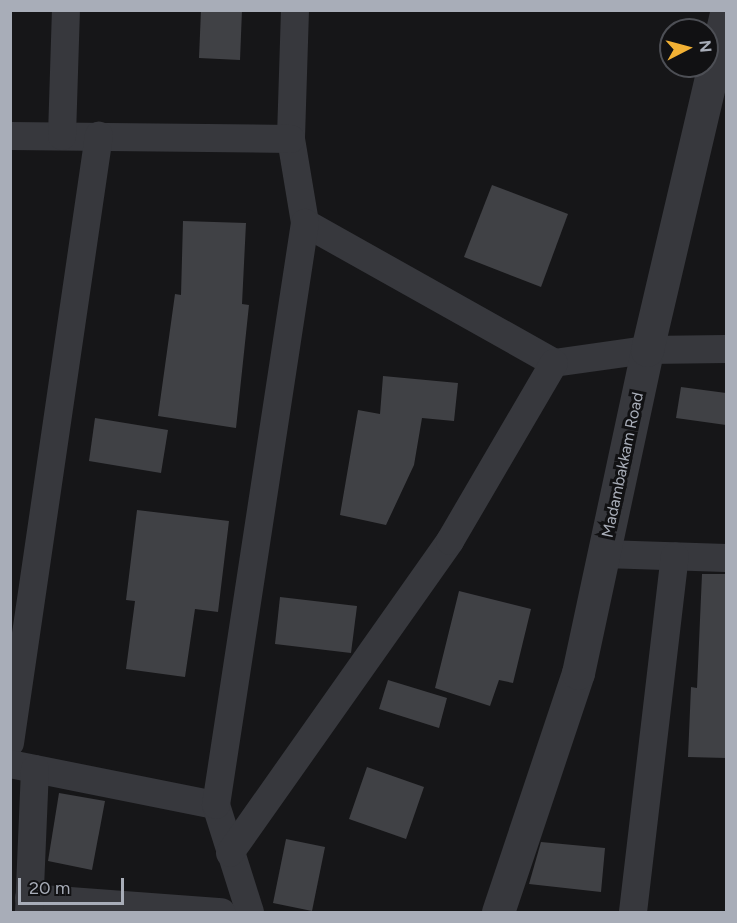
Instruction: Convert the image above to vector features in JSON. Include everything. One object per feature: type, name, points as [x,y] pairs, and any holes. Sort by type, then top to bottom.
[{"type":"street","points":[[62,136],[66,10]]},
{"type":"street","points":[[250,912],[216,805],[305,223],[291,139],[295,10]]},
{"type":"street","name":"Madambakkam Road","points":[[498,912],[578,673],[647,350],[726,12]]},
{"type":"street","points":[[10,743],[99,135]]},
{"type":"street","points":[[10,136],[99,135],[291,139]]},
{"type":"street","points":[[305,223],[554,363],[647,350],[726,349]]},
{"type":"street","points":[[230,853],[450,540],[554,363]]},
{"type":"street","points":[[604,554],[726,558]]},
{"type":"street","points":[[633,912],[675,556]]},
{"type":"street","points":[[216,805],[23,767],[29,905],[221,912]]},
{"type":"building","points":[[201,10],[242,10],[240,60],[199,58]]},
{"type":"building","points":[[492,185],[568,214],[541,287],[464,257]]},
{"type":"building","points":[[183,221],[246,223],[242,304],[249,305],[236,428],[158,416],[175,294],[181,295]]},
{"type":"building","points":[[383,376],[458,383],[454,421],[422,418],[414,465],[386,525],[340,515],[358,410],[380,414]]},
{"type":"building","points":[[681,387],[726,393],[726,425],[676,418]]},
{"type":"building","points":[[95,418],[168,430],[161,473],[89,461]]},
{"type":"building","points":[[137,510],[229,521],[218,612],[195,609],[185,677],[126,669],[135,601],[126,600]]},
{"type":"building","points":[[702,574],[726,574],[726,758],[688,757],[691,687],[697,688]]},
{"type":"building","points":[[459,591],[531,609],[513,683],[499,680],[490,706],[435,688]]},
{"type":"building","points":[[280,597],[357,606],[351,653],[275,644]]},
{"type":"building","points":[[388,680],[447,698],[439,728],[379,709]]},
{"type":"building","points":[[367,767],[424,787],[406,839],[349,819]]},
{"type":"building","points":[[59,793],[105,801],[92,870],[48,861]]},
{"type":"building","points":[[286,839],[325,847],[312,911],[273,903]]},
{"type":"building","points":[[541,842],[605,848],[601,892],[529,884]]}]
